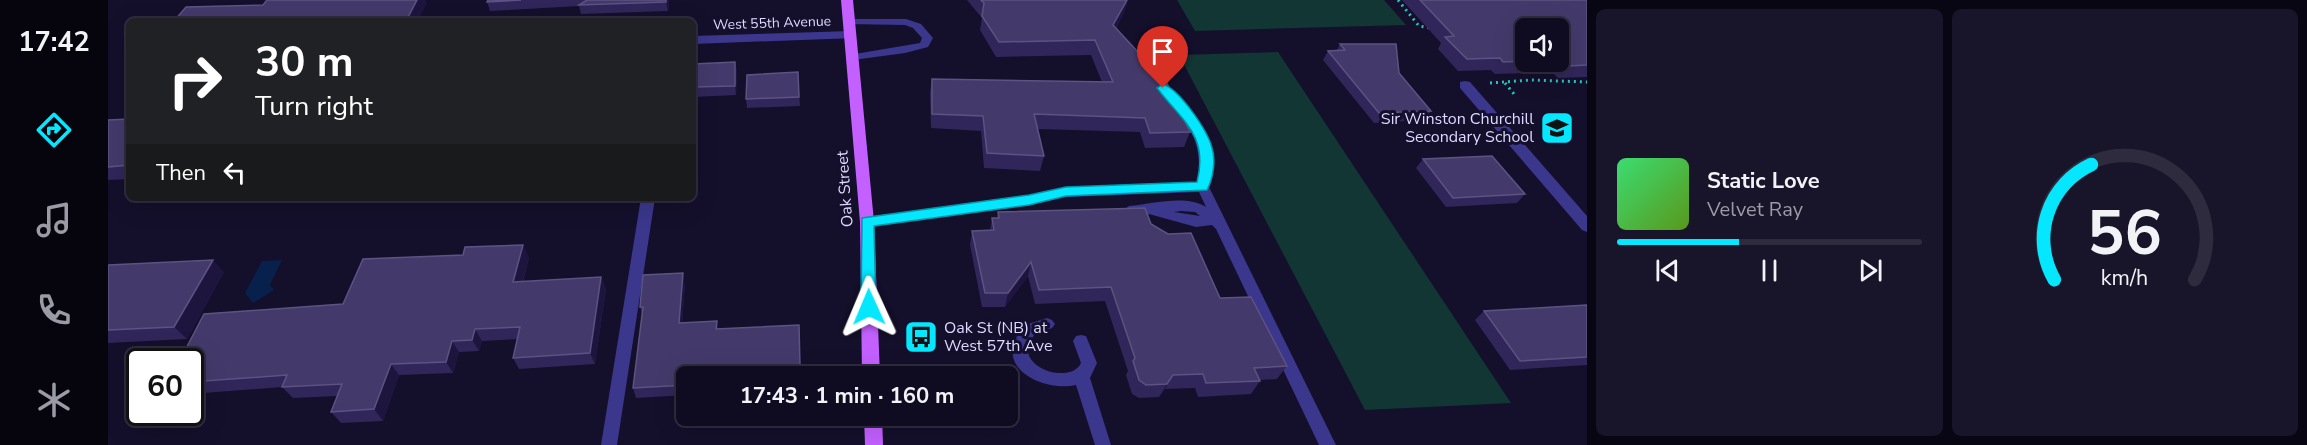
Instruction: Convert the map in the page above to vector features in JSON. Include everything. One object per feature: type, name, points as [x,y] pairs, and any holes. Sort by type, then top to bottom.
[{"type":"main road","name":"Oak Street","points":[[848,0],[867,222],[871,366]]},
{"type":"main road","points":[[873,426],[874,445]]},
{"type":"street","name":"West 55th Avenue","points":[[696,40],[851,29]]},
{"type":"street","points":[[1465,85],[1587,225]]},
{"type":"lane","points":[[851,29],[906,22],[917,26],[928,38],[924,45],[905,50],[853,57]]},
{"type":"lane","points":[[1155,80],[1185,110],[1206,148],[1207,170],[1203,187],[1217,223],[1328,445]]},
{"type":"lane","points":[[867,222],[1029,200],[1066,192],[1203,187]]},
{"type":"lane","points":[[609,445],[648,201]]},
{"type":"lane","points":[[1116,211],[1147,210],[1196,222],[1217,223]]},
{"type":"lane","points":[[1047,324],[1030,329],[1024,335],[1019,353],[1025,363],[1051,379],[1072,380],[1087,369],[1089,361],[1082,341]]},
{"type":"lane","points":[[1081,374],[1103,445]]},
{"type":"path","points":[[1398,0],[1419,26],[1439,30]]},
{"type":"path","points":[[1482,75],[1490,83]]},
{"type":"path","points":[[1504,82],[1514,93]]},
{"type":"path","points":[[1465,85],[1504,82],[1587,82]]},
{"type":"green space","points":[[1177,0],[1384,0],[1406,25],[1195,31]]},
{"type":"green space","points":[[1278,52],[1511,403],[1365,410],[1179,55]]},
{"type":"water","points":[[282,260],[270,285],[274,290],[253,303],[245,293],[262,261]]},
{"type":"building","points":[[267,0],[417,0],[408,18],[177,18],[186,7],[263,5]]},
{"type":"building","points":[[488,0],[521,0],[487,2]]},
{"type":"building","points":[[587,0],[666,0],[666,2],[579,5]]},
{"type":"building","points":[[981,0],[1127,0],[1113,25],[1147,62],[1153,77],[1164,77],[1190,132],[1150,133],[1145,118],[1034,114],[1044,156],[987,153],[983,116],[932,114],[932,79],[1113,82],[1095,40],[999,42],[982,16],[984,3]]},
{"type":"building","points":[[1420,0],[1587,0],[1587,65],[1569,66],[1569,18],[1515,18],[1515,61],[1503,62],[1500,58],[1467,59],[1445,37],[1454,36]]},
{"type":"building","points":[[1340,44],[1396,44],[1399,73],[1431,111],[1379,113],[1328,51],[1345,50]]},
{"type":"building","points":[[735,62],[735,86],[696,87],[696,64]]},
{"type":"building","points":[[798,72],[799,97],[746,99],[747,75]]},
{"type":"building","points":[[126,119],[126,165],[108,167],[108,120]]},
{"type":"building","points":[[1492,156],[1525,194],[1453,198],[1423,159]]},
{"type":"building","points":[[1145,208],[1151,224],[1168,234],[1191,233],[1220,298],[1251,297],[1287,366],[1254,368],[1260,381],[1206,383],[1203,374],[1173,375],[1167,384],[1146,385],[1139,380],[1133,361],[1135,358],[1111,287],[1039,290],[1031,262],[1008,293],[985,293],[972,231],[994,230],[992,218],[999,218],[998,212]]},
{"type":"building","points":[[523,245],[513,282],[601,277],[590,353],[513,358],[520,327],[475,329],[472,340],[452,341],[446,362],[391,364],[374,409],[331,412],[342,384],[282,387],[287,375],[204,381],[204,348],[186,348],[204,314],[343,304],[363,259],[463,255],[465,247]]},
{"type":"building","points":[[213,260],[174,327],[108,330],[108,265]]},
{"type":"building","points":[[683,273],[679,323],[717,321],[716,329],[799,325],[800,366],[676,366],[676,386],[633,388],[643,307],[640,307],[643,275]]},
{"type":"building","points":[[1587,305],[1587,357],[1520,361],[1484,311]]},
{"type":"place","name":"Sir Winston Churchill Secondary School","points":[[1557,128]]},
{"type":"place","name":"Oak St (NB) at West 57th Ave","points":[[921,337]]},
{"type":"route","points":[[869,307],[867,222],[1029,200],[1066,192],[1203,187],[1207,170],[1206,148],[1185,110],[1163,88]]}]
